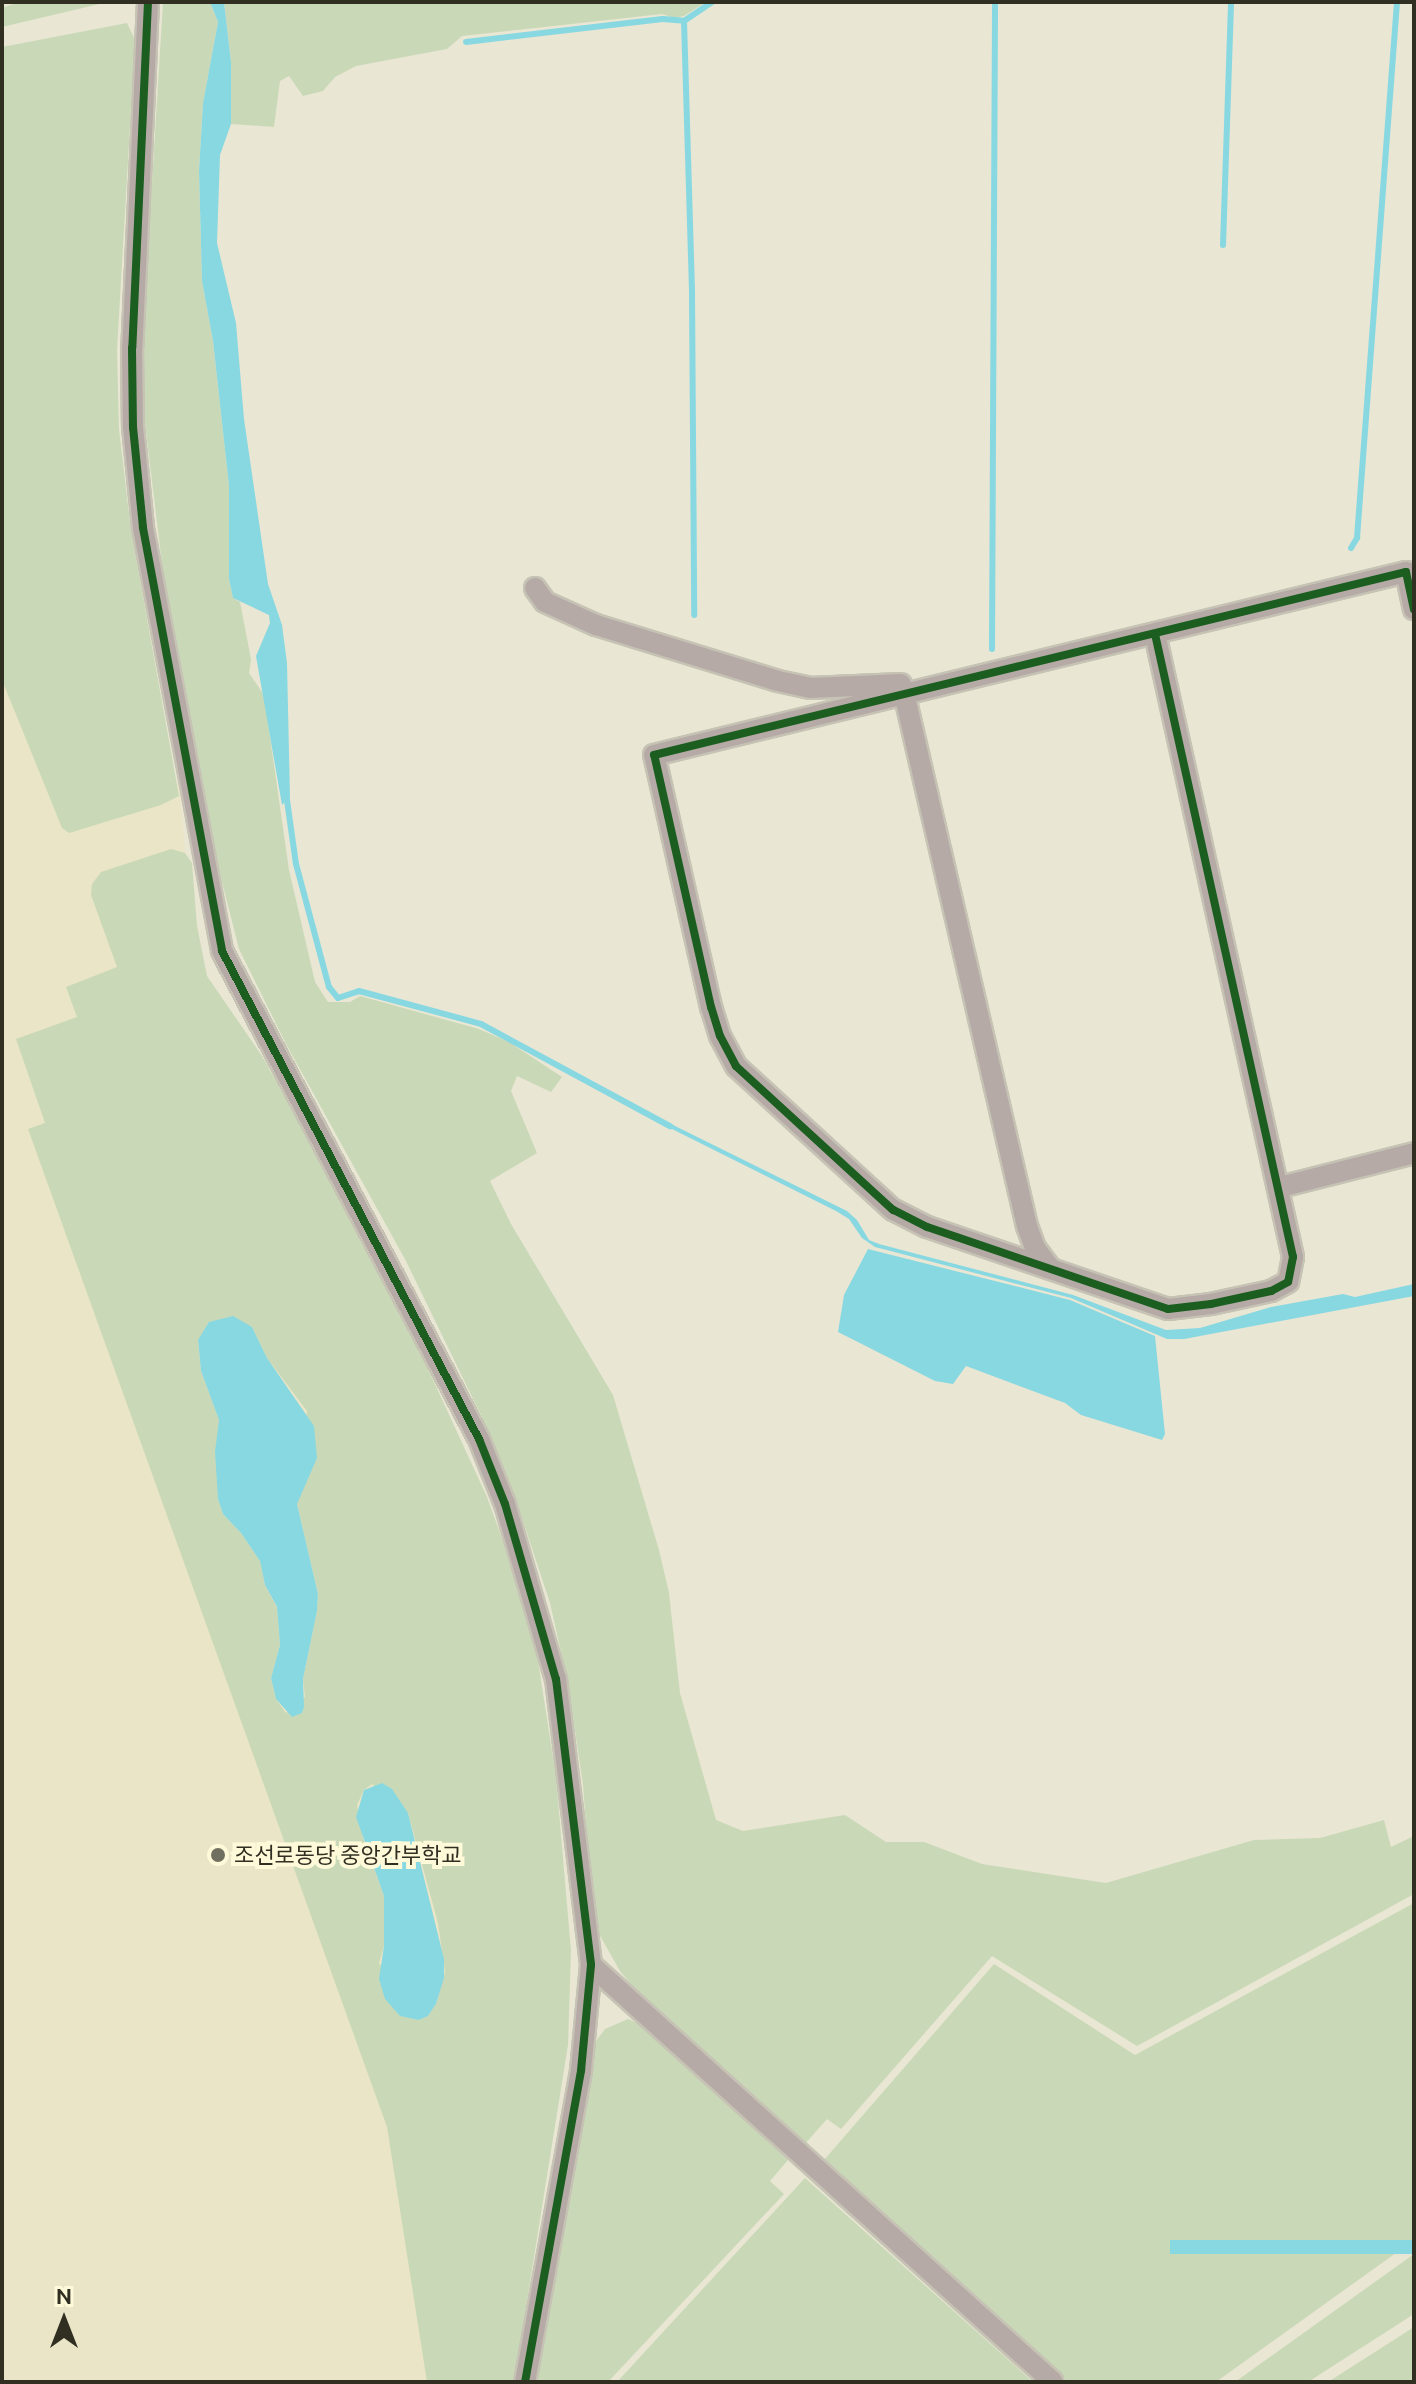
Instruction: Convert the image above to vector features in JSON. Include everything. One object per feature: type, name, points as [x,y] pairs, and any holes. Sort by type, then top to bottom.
[{"type":"street","points":[[148,11],[132,348],[133,427],[143,528],[222,951],[479,1439],[505,1504],[556,1679],[591,1965],[581,2071],[525,2382]]},
{"type":"street","points":[[1155,634],[1280,1187],[1293,1268],[1288,1282],[1271,1291],[1211,1304],[1168,1309],[927,1227],[893,1210],[736,1066],[711,1007],[654,755],[1406,572],[1413,598]]},
{"type":"street","points":[[535,588],[545,602],[596,625],[788,684],[810,688],[953,681]]},
{"type":"street","points":[[904,693],[1027,1226],[1035,1248],[1051,1269]]},
{"type":"street","points":[[1280,1187],[1414,1153]]},
{"type":"street","points":[[591,1965],[1053,2382]]},
{"type":"shaded area","name":"조선로동당 중앙간부학교","points":[[2,653],[179,785],[196,975],[378,1328],[490,2382],[2,2382]]},
{"type":"green space","points":[[19,2],[108,2],[2,27],[2,8]]},
{"type":"green space","points":[[163,2],[210,2],[218,22],[203,103],[199,171],[202,281],[213,341],[229,486],[229,579],[233,598],[240,602],[251,659],[249,673],[264,695],[289,870],[315,982],[328,1002],[350,1002],[360,996],[479,1029],[509,1042],[562,1077],[551,1092],[517,1076],[511,1091],[537,1153],[490,1181],[511,1224],[613,1395],[659,1550],[669,1593],[680,1693],[716,1820],[743,1831],[845,1815],[886,1842],[924,1842],[982,1864],[1106,1883],[1254,1840],[1320,1838],[1384,1820],[1391,1847],[1414,1836],[1414,1894],[1137,2046],[992,1956],[841,2129],[827,2119],[805,2144],[644,2000],[620,1971],[599,1934],[592,1907],[583,1785],[568,1683],[550,1603],[517,1503],[491,1436],[406,1261],[286,1044],[239,949],[206,819],[167,605],[143,407],[142,347]]},
{"type":"green space","points":[[224,2],[706,2],[684,16],[674,18],[662,14],[462,36],[447,49],[356,66],[335,77],[323,91],[303,96],[289,76],[280,81],[274,127],[231,124],[231,62]]},
{"type":"green space","points":[[127,23],[135,40],[117,350],[119,429],[131,530],[179,796],[161,805],[69,833],[62,828],[2,680],[2,47]]},
{"type":"green space","points":[[171,849],[185,853],[192,863],[197,926],[207,976],[262,1056],[291,1107],[428,1369],[487,1497],[523,1596],[538,1661],[556,1776],[571,1951],[568,2045],[514,2382],[427,2382],[387,2127],[28,1129],[45,1123],[16,1039],[77,1017],[66,987],[117,967],[91,895],[92,884],[101,872]],"holes":[[[252,1327],[267,1358],[307,1411],[297,1504],[318,1594],[317,1611],[303,1679],[305,1697],[286,1713],[276,1699],[271,1678],[280,1645],[277,1608],[265,1585],[260,1561],[223,1514],[218,1499],[219,1420],[201,1371],[198,1341]],[[372,1784],[408,1813],[438,1923],[445,1972],[436,2004],[428,2016],[419,2020],[379,1963],[384,1946],[384,1896],[363,1838],[357,1805],[364,1790]]]},
{"type":"green space","points":[[1414,1903],[1414,2240],[1216,2382],[1068,2382],[824,2160],[994,1964],[1135,2055]]},
{"type":"green space","points":[[628,2019],[641,2025],[788,2160],[770,2181],[784,2194],[608,2382],[534,2382],[588,2069],[596,2041],[605,2029]]},
{"type":"green space","points":[[805,2178],[1033,2382],[617,2382]]},
{"type":"green space","points":[[1414,2254],[1414,2314],[1308,2382],[1235,2382]]},
{"type":"green space","points":[[1414,2327],[1414,2382],[1328,2382]]},
{"type":"water","points":[[210,2],[224,2],[231,62],[231,124],[220,155],[217,243],[236,323],[244,419],[268,584],[282,625],[287,663],[290,797],[282,805],[256,656],[270,623],[269,615],[233,598],[229,579],[229,486],[213,341],[202,281],[199,171],[203,103],[218,22]]},
{"type":"water","points":[[665,1121],[847,1211],[857,1220],[869,1240],[1073,1295],[1166,1330],[1200,1328],[1271,1307],[1343,1294],[1355,1297],[1414,1284],[1414,1296],[1184,1339],[1167,1339],[1071,1298],[875,1247],[862,1238],[849,1219],[836,1211],[664,1125]]},
{"type":"water","points":[[868,1249],[1070,1300],[1155,1336],[1165,1434],[1162,1440],[1081,1415],[1065,1403],[966,1366],[953,1384],[935,1381],[838,1332],[844,1295]]},
{"type":"water","points":[[233,1316],[252,1327],[267,1358],[314,1426],[317,1458],[297,1504],[318,1594],[317,1611],[303,1679],[304,1707],[302,1713],[292,1717],[276,1699],[271,1678],[280,1645],[277,1607],[265,1585],[260,1561],[223,1514],[218,1499],[215,1452],[219,1420],[201,1371],[198,1340],[209,1322]]},
{"type":"water","points":[[382,1783],[392,1789],[408,1813],[444,1959],[444,1978],[436,2004],[428,2016],[419,2020],[400,2016],[385,1999],[379,1979],[384,1946],[384,1896],[356,1817],[364,1790]]},
{"type":"water","points":[[1170,2240],[1414,2240],[1414,2254],[1170,2254]]},
{"type":"waterway","points":[[466,42],[663,19],[684,21],[712,2]]},
{"type":"waterway","points":[[992,649],[995,2]]},
{"type":"waterway","points":[[1223,245],[1231,2]]},
{"type":"waterway","points":[[1351,548],[1357,538],[1397,2]]},
{"type":"waterway","points":[[684,21],[692,293],[694,615]]},
{"type":"waterway","points":[[286,793],[296,864],[329,987],[338,998],[359,991],[481,1024],[670,1126]]},
{"type":"cycle path","points":[[148,2],[132,348],[133,427],[143,528],[222,951],[479,1439],[505,1504],[556,1679],[591,1965],[581,2071],[525,2382]]},
{"type":"cycle path","points":[[1155,634],[1293,1257],[1288,1282],[1271,1291],[1211,1304],[1168,1309],[927,1227],[893,1210],[736,1066],[720,1036],[711,1007],[654,755],[1406,572],[1414,609]]},
{"type":"place","name":"조선로동당 중앙간부학교","points":[[218,1855]]}]
